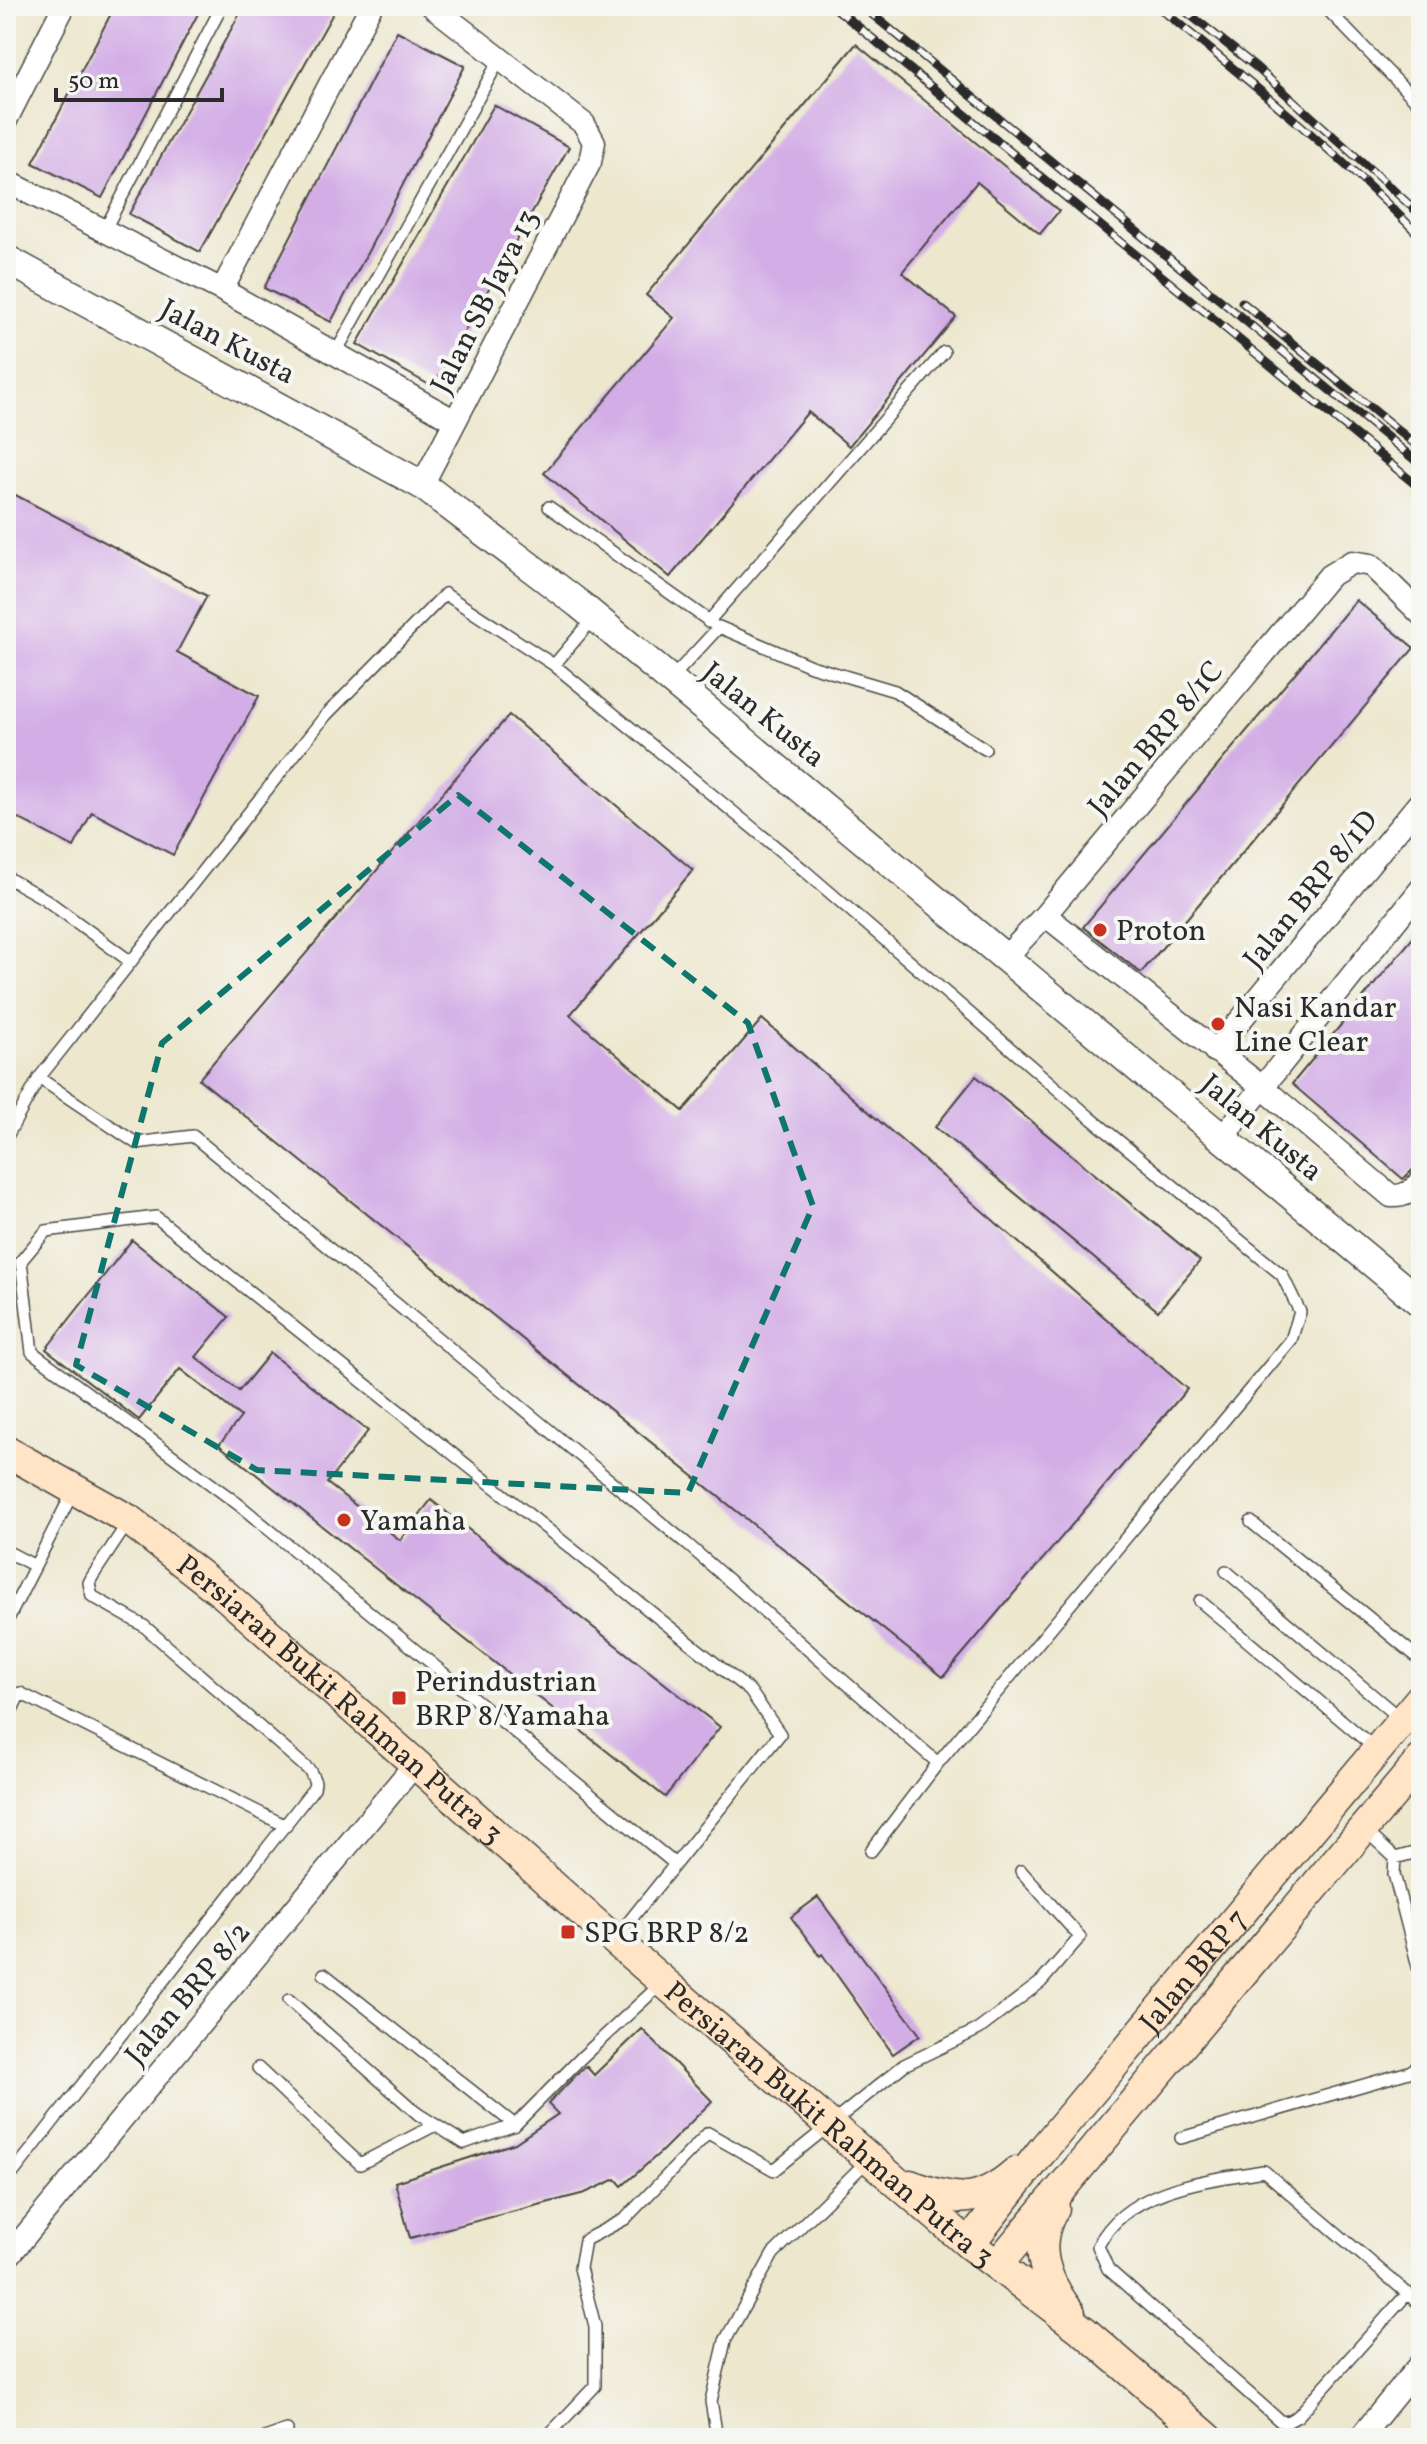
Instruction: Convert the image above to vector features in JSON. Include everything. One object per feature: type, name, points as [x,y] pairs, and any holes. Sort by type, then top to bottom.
[{"type":"main road","name":"Persiaran Bukit Rahman Putra 3","points":[[6,1451],[129,1520],[225,1595],[615,1939],[969,2244],[1085,2332],[1208,2438]]},
{"type":"main road","name":"Jalan BRP 7","points":[[969,2244],[1045,2147],[1412,1710]]},
{"type":"main road","name":"Jalan BRP 7","points":[[997,2265],[1421,1760]]},
{"type":"main road","points":[[896,2180],[940,2196],[971,2198],[996,2189],[1045,2147]]},
{"type":"main road","points":[[1082,2162],[1048,2217],[1041,2237],[1043,2263],[1056,2296],[1085,2332]]},
{"type":"street","points":[[6,120],[64,6]]},
{"type":"street","points":[[222,290],[371,6]]},
{"type":"street","points":[[432,6],[500,59]]},
{"type":"street","name":"Jalan SB Jaya 13","points":[[422,485],[590,162],[594,142],[584,124],[500,59]]},
{"type":"street","points":[[6,181],[222,290],[455,421]]},
{"type":"street","name":"Jalan Kusta","points":[[6,259],[422,485],[595,617],[1421,1303]]},
{"type":"street","name":"Jalan BRP 8/1C","points":[[1006,957],[1045,915],[1329,576],[1352,562],[1371,565],[1421,614]]},
{"type":"street","name":"Jalan BRP 8/1D","points":[[1215,1051],[1421,801]]},
{"type":"street","points":[[1222,1138],[1421,889]]},
{"type":"street","points":[[1045,915],[1262,1087],[1391,1196],[1402,1197],[1421,1181]]},
{"type":"street","name":"Jalan BRP 8/2","points":[[6,2259],[415,1764]]},
{"type":"street","points":[[1360,2438],[1421,2363]]},
{"type":"lane","points":[[104,231],[222,6]]},
{"type":"lane","points":[[1324,6],[1421,106]]},
{"type":"lane","points":[[335,354],[500,59]]},
{"type":"lane","points":[[670,681],[714,624],[944,352]]},
{"type":"lane","points":[[549,507],[714,624],[811,666],[895,691],[985,749]]},
{"type":"lane","points":[[6,1138],[39,1078],[326,715],[445,594],[554,665],[805,871],[1092,1119],[1282,1275],[1300,1312],[1291,1340],[938,1763],[871,1851]]},
{"type":"lane","points":[[554,665],[595,617]]},
{"type":"lane","points":[[6,877],[45,899],[131,962]]},
{"type":"lane","points":[[39,1078],[136,1143],[193,1136],[687,1544],[938,1763]]},
{"type":"lane","points":[[615,1939],[780,1734],[750,1691],[156,1217],[46,1231],[21,1261],[32,1352],[238,1504],[675,1864]]},
{"type":"lane","points":[[6,1623],[75,1488]]},
{"type":"lane","points":[[6,2177],[13,2173],[312,1794],[315,1782],[310,1771],[144,1626],[92,1596],[89,1583],[129,1520]]},
{"type":"lane","points":[[1251,1522],[1421,1660]]},
{"type":"lane","points":[[6,1551],[35,1566]]},
{"type":"lane","points":[[1226,1571],[1412,1710]]},
{"type":"lane","points":[[1200,1601],[1377,1751]]},
{"type":"lane","points":[[6,1722],[20,1693],[286,1826]]},
{"type":"lane","points":[[1364,1830],[1395,1858]]},
{"type":"lane","points":[[1395,1858],[1421,1851]]},
{"type":"lane","points":[[1395,1858],[1394,1874],[1421,1978]]},
{"type":"lane","points":[[546,2438],[595,2386],[595,2326],[580,2268],[585,2240],[625,2219],[708,2133],[774,2170],[904,2065],[979,2029],[1041,1982],[1080,1937],[1021,1871]]},
{"type":"lane","points":[[324,1974],[515,2125]]},
{"type":"lane","points":[[289,2000],[418,2114],[464,2143],[515,2125],[665,1980]]},
{"type":"lane","points":[[1181,2138],[1409,2072],[1421,2065]]},
{"type":"lane","points":[[258,2068],[360,2164],[435,2125]]},
{"type":"lane","points":[[717,2438],[711,2401],[725,2341],[773,2254],[871,2158]]},
{"type":"lane","points":[[1408,2293],[1298,2416],[1287,2422],[1280,2421],[1108,2269],[1098,2246],[1106,2230],[1139,2205],[1163,2193],[1210,2180],[1264,2171],[1408,2293],[1421,2305]]},
{"type":"lane","points":[[265,2438],[287,2430]]},
{"type":"highlighted area","points":[[458,795],[748,1023],[813,1206],[688,1493],[257,1470],[76,1365],[162,1043]]},
{"type":"building","points":[[115,6],[202,6],[102,198],[33,163]]},
{"type":"building","points":[[244,6],[337,6],[200,252],[129,214]]},
{"type":"building","points":[[397,31],[465,66],[331,322],[264,288]]},
{"type":"building","points":[[856,44],[1059,211],[1040,234],[977,182],[902,272],[956,317],[849,446],[808,412],[670,577],[544,473],[674,318],[646,295]]},
{"type":"building","points":[[494,105],[569,147],[433,387],[357,344]]},
{"type":"building","points":[[6,490],[207,596],[177,652],[259,696],[173,855],[92,812],[74,847],[6,812]]},
{"type":"building","points":[[1356,600],[1414,648],[1141,973],[1083,927]]},
{"type":"building","points":[[509,715],[693,870],[570,1015],[683,1111],[762,1019],[1187,1389],[943,1677],[199,1079]]},
{"type":"building","points":[[1421,928],[1421,1162],[1403,1179],[1292,1084]]},
{"type":"building","points":[[976,1076],[1200,1261],[1158,1311],[935,1127]]},
{"type":"building","name":"Yamaha","points":[[132,1240],[229,1317],[196,1357],[239,1391],[270,1353],[368,1431],[327,1483],[400,1540],[431,1500],[720,1727],[665,1797],[219,1445],[241,1417],[180,1369],[139,1420],[46,1349]]},
{"type":"building","points":[[818,1897],[920,2035],[893,2054],[822,1954],[820,1956],[791,1917]]},
{"type":"building","points":[[642,2029],[712,2101],[662,2151],[622,2186],[616,2179],[585,2193],[410,2238],[395,2182],[515,2143],[558,2114],[548,2104],[579,2072],[586,2066],[594,2075]]},
{"type":"railway","points":[[833,6],[1421,489]]},
{"type":"railway","points":[[862,6],[1421,465]]},
{"type":"railway","points":[[1157,6],[1325,147],[1421,237]]},
{"type":"railway","points":[[1179,6],[1256,67],[1421,215]]},
{"type":"railway","points":[[1242,302],[1421,449]]},
{"type":"place","name":"Proton","points":[[1100,930]]},
{"type":"place","name":"Nasi Kandar Line Clear","points":[[1218,1024]]},
{"type":"place","name":"Yamaha","points":[[344,1520]]},
{"type":"place","name":"Perindustrian BRP 8/Yamaha","points":[[399,1698]]},
{"type":"place","name":"SPG BRP 8/2","points":[[568,1932]]}]
